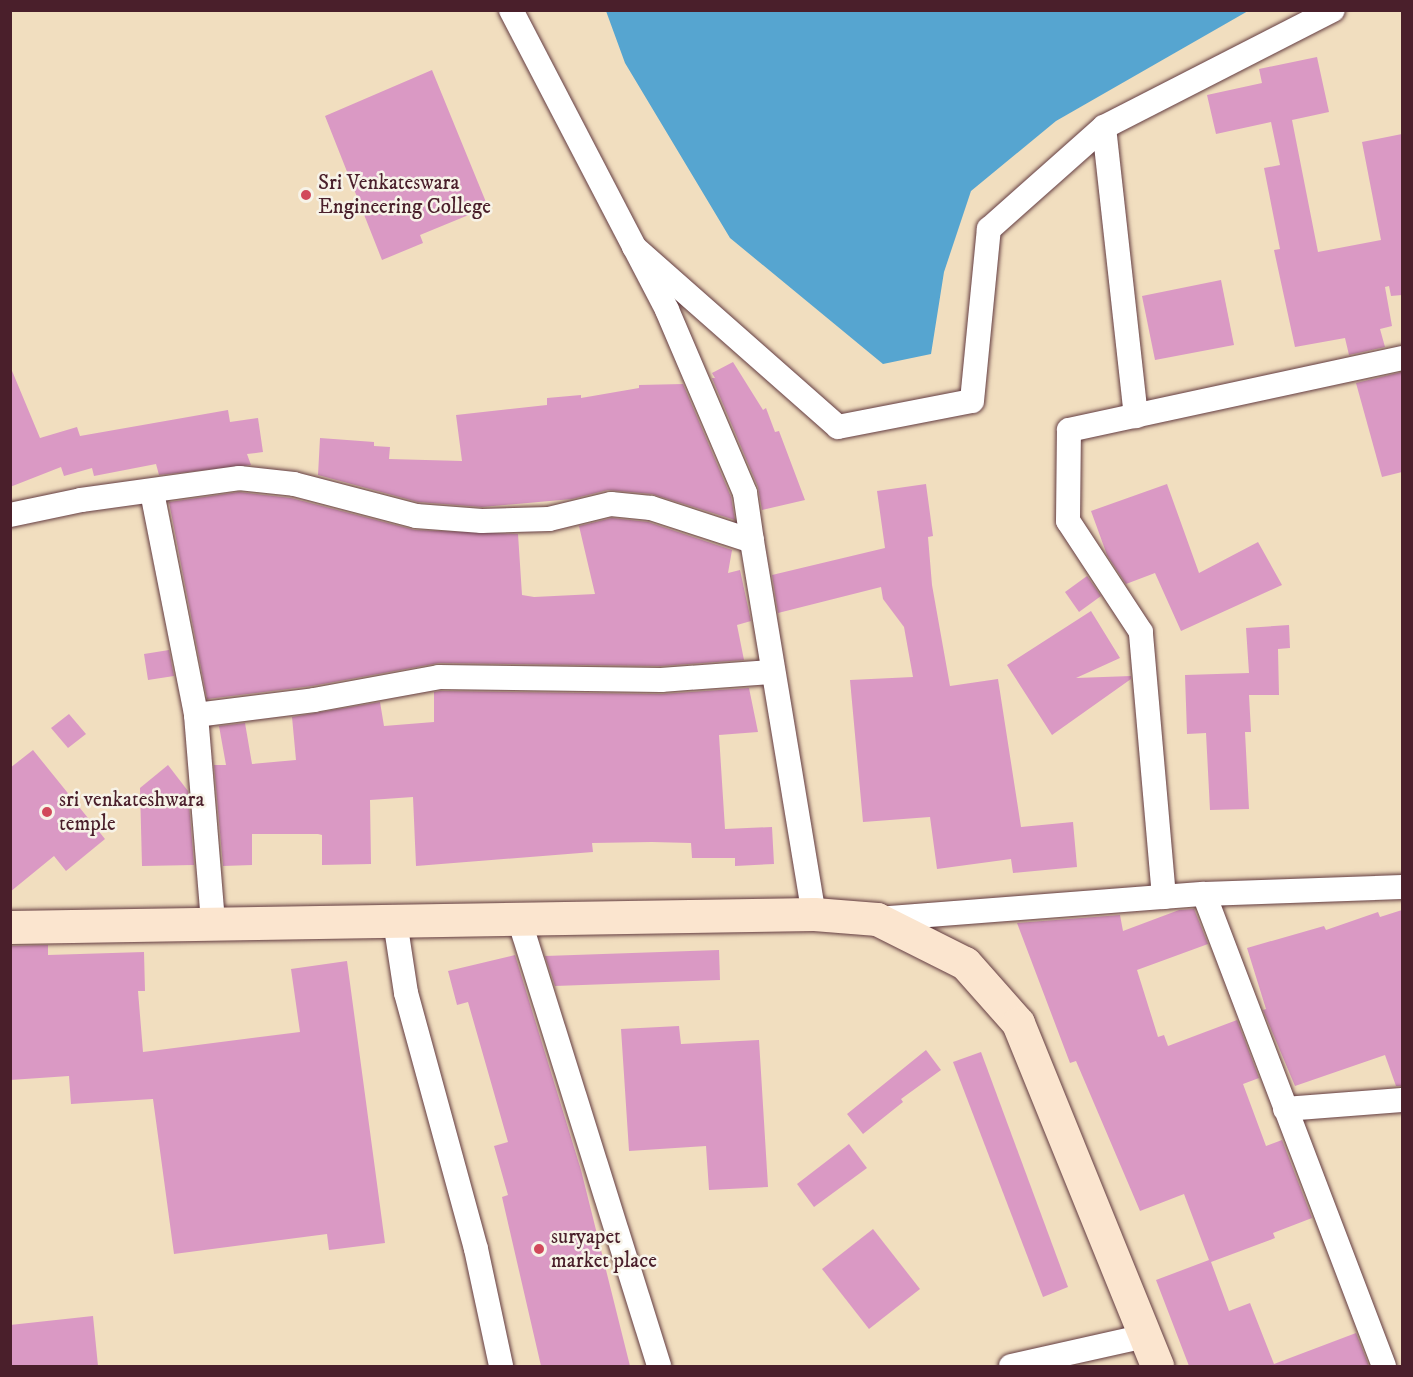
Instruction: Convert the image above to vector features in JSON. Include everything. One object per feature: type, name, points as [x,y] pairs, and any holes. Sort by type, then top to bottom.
[{"type":"street","points":[[511,10],[667,310],[745,493],[771,672],[814,914]]},
{"type":"street","points":[[634,247],[838,427],[972,401],[988,229],[1104,127],[1333,10]]},
{"type":"street","points":[[1104,127],[1136,416]]},
{"type":"street","points":[[1164,897],[1141,632],[1068,521],[1069,430],[1402,358]]},
{"type":"street","points":[[10,516],[81,500],[152,492],[239,478],[294,484],[416,516],[482,521],[549,519],[611,504],[651,508],[752,541]]},
{"type":"street","points":[[152,492],[196,715],[213,922]]},
{"type":"street","points":[[196,715],[314,700],[439,677],[661,680],[771,672]]},
{"type":"street","points":[[10,927],[213,922],[520,922],[814,914],[877,919],[1204,894],[1402,887]]},
{"type":"street","points":[[1204,894],[1384,1366]]},
{"type":"street","points":[[877,919],[965,963],[1018,1023],[1157,1366]]},
{"type":"street","points":[[395,921],[406,993],[476,1249],[501,1366]]},
{"type":"street","points":[[520,922],[659,1366]]},
{"type":"street","points":[[1285,1109],[1402,1100]]},
{"type":"street","points":[[1011,1366],[1145,1336]]},
{"type":"water","points":[[606,10],[1248,11],[1056,121],[971,191],[944,272],[931,354],[883,364],[730,238],[625,63]]},
{"type":"building","points":[[1317,57],[1329,112],[1292,120],[1318,252],[1381,240],[1362,142],[1402,134],[1402,295],[1391,296],[1389,286],[1385,287],[1392,326],[1380,329],[1385,347],[1349,355],[1345,338],[1295,347],[1274,250],[1280,249],[1264,168],[1280,165],[1271,122],[1216,134],[1207,95],[1262,83],[1259,69]]},
{"type":"building","points":[[432,70],[488,207],[420,235],[423,243],[382,260],[325,116]]},
{"type":"building","points":[[1221,280],[1234,345],[1155,360],[1142,296]]},
{"type":"building","points":[[733,362],[763,410],[766,408],[775,432],[779,431],[805,500],[762,510],[758,487],[712,378],[715,378],[712,373]]},
{"type":"building","points":[[10,366],[40,438],[77,427],[80,436],[228,410],[230,422],[258,418],[263,452],[247,454],[251,465],[159,475],[156,464],[94,476],[92,468],[64,476],[61,467],[10,487]]},
{"type":"building","points":[[1402,372],[1402,472],[1382,477],[1356,383]]},
{"type":"building","points":[[683,384],[731,497],[735,520],[652,494],[608,490],[572,499],[482,507],[418,502],[318,475],[320,438],[374,442],[374,446],[390,447],[389,459],[462,461],[456,415],[547,405],[547,398],[581,395],[581,398],[639,388],[639,385]]},
{"type":"building","points":[[926,484],[933,536],[928,537],[932,585],[950,686],[998,679],[1021,827],[1073,822],[1077,867],[1013,873],[1011,859],[937,869],[930,817],[863,822],[850,680],[913,677],[904,627],[883,599],[881,587],[778,613],[772,575],[885,548],[877,491]]},
{"type":"building","points":[[1167,484],[1199,573],[1258,542],[1282,585],[1181,631],[1155,573],[1126,584],[1107,555],[1091,511]]},
{"type":"building","points":[[239,492],[291,498],[415,530],[518,534],[522,595],[534,597],[595,594],[579,526],[612,518],[648,522],[732,550],[728,573],[740,570],[751,621],[737,625],[744,660],[661,666],[439,663],[312,686],[207,699],[169,502]]},
{"type":"building","points":[[1087,576],[1101,596],[1079,612],[1065,592]]},
{"type":"building","points":[[1091,611],[1120,658],[1076,678],[1131,676],[1131,679],[1052,735],[1007,665]]},
{"type":"building","points":[[1289,625],[1290,648],[1278,649],[1279,695],[1249,695],[1251,732],[1245,732],[1249,809],[1210,810],[1206,733],[1187,734],[1185,675],[1249,673],[1246,628]]},
{"type":"building","points":[[169,650],[174,676],[148,680],[144,654]]},
{"type":"building","points":[[749,688],[758,732],[719,735],[725,829],[772,827],[774,864],[735,866],[735,858],[692,858],[691,843],[652,842],[592,843],[593,852],[416,866],[413,797],[370,800],[371,864],[322,865],[322,835],[252,834],[252,865],[223,866],[214,765],[226,765],[219,726],[245,723],[252,764],[296,760],[292,717],[380,702],[384,726],[434,722],[434,692],[440,691],[661,694]]},
{"type":"building","points":[[69,714],[86,734],[68,748],[51,728]]},
{"type":"building","points":[[33,750],[105,839],[66,871],[54,856],[10,892],[10,768]]},
{"type":"building","points":[[168,765],[188,791],[194,865],[142,866],[140,788]]},
{"type":"building","points":[[1194,909],[1208,944],[1137,970],[1158,1037],[1164,1035],[1168,1046],[1237,1020],[1259,1078],[1243,1084],[1266,1146],[1282,1140],[1312,1218],[1273,1233],[1275,1238],[1211,1262],[1229,1311],[1250,1303],[1274,1364],[1356,1333],[1369,1366],[1189,1366],[1156,1280],[1209,1260],[1184,1194],[1140,1211],[1076,1061],[1070,1063],[1017,923],[1120,915],[1123,931],[1179,910]]},
{"type":"building","points":[[1402,910],[1402,1086],[1396,1086],[1385,1055],[1295,1086],[1263,1010],[1266,1009],[1247,948],[1324,926],[1326,930],[1378,912],[1380,917]]},
{"type":"building","points":[[48,945],[48,955],[144,952],[145,991],[138,991],[143,1052],[300,1032],[291,969],[347,961],[385,1243],[329,1250],[327,1234],[174,1254],[153,1099],[71,1104],[69,1076],[10,1080],[10,946]]},
{"type":"building","points":[[719,950],[720,980],[555,986],[545,956]]},
{"type":"building","points":[[515,955],[581,1170],[630,1366],[541,1366],[502,1197],[508,1195],[494,1146],[508,1142],[468,1002],[457,1005],[448,971]]},
{"type":"building","points":[[679,1026],[681,1044],[759,1040],[768,1187],[709,1190],[706,1146],[629,1151],[621,1029]]},
{"type":"building","points":[[926,1050],[941,1070],[901,1099],[903,1102],[863,1134],[847,1114]]},
{"type":"building","points":[[981,1052],[1068,1287],[1043,1297],[953,1062]]},
{"type":"building","points":[[849,1144],[867,1168],[814,1207],[797,1184]]},
{"type":"building","points":[[873,1229],[920,1289],[869,1329],[822,1269]]},
{"type":"building","points":[[93,1316],[98,1366],[10,1366],[10,1325]]},
{"type":"place","name":"Sri Venkateswara Engineering College","points":[[306,195]]},
{"type":"place","name":"sri venkateshwara temple","points":[[47,812]]},
{"type":"place","name":"suryapet market place","points":[[539,1249]]}]
